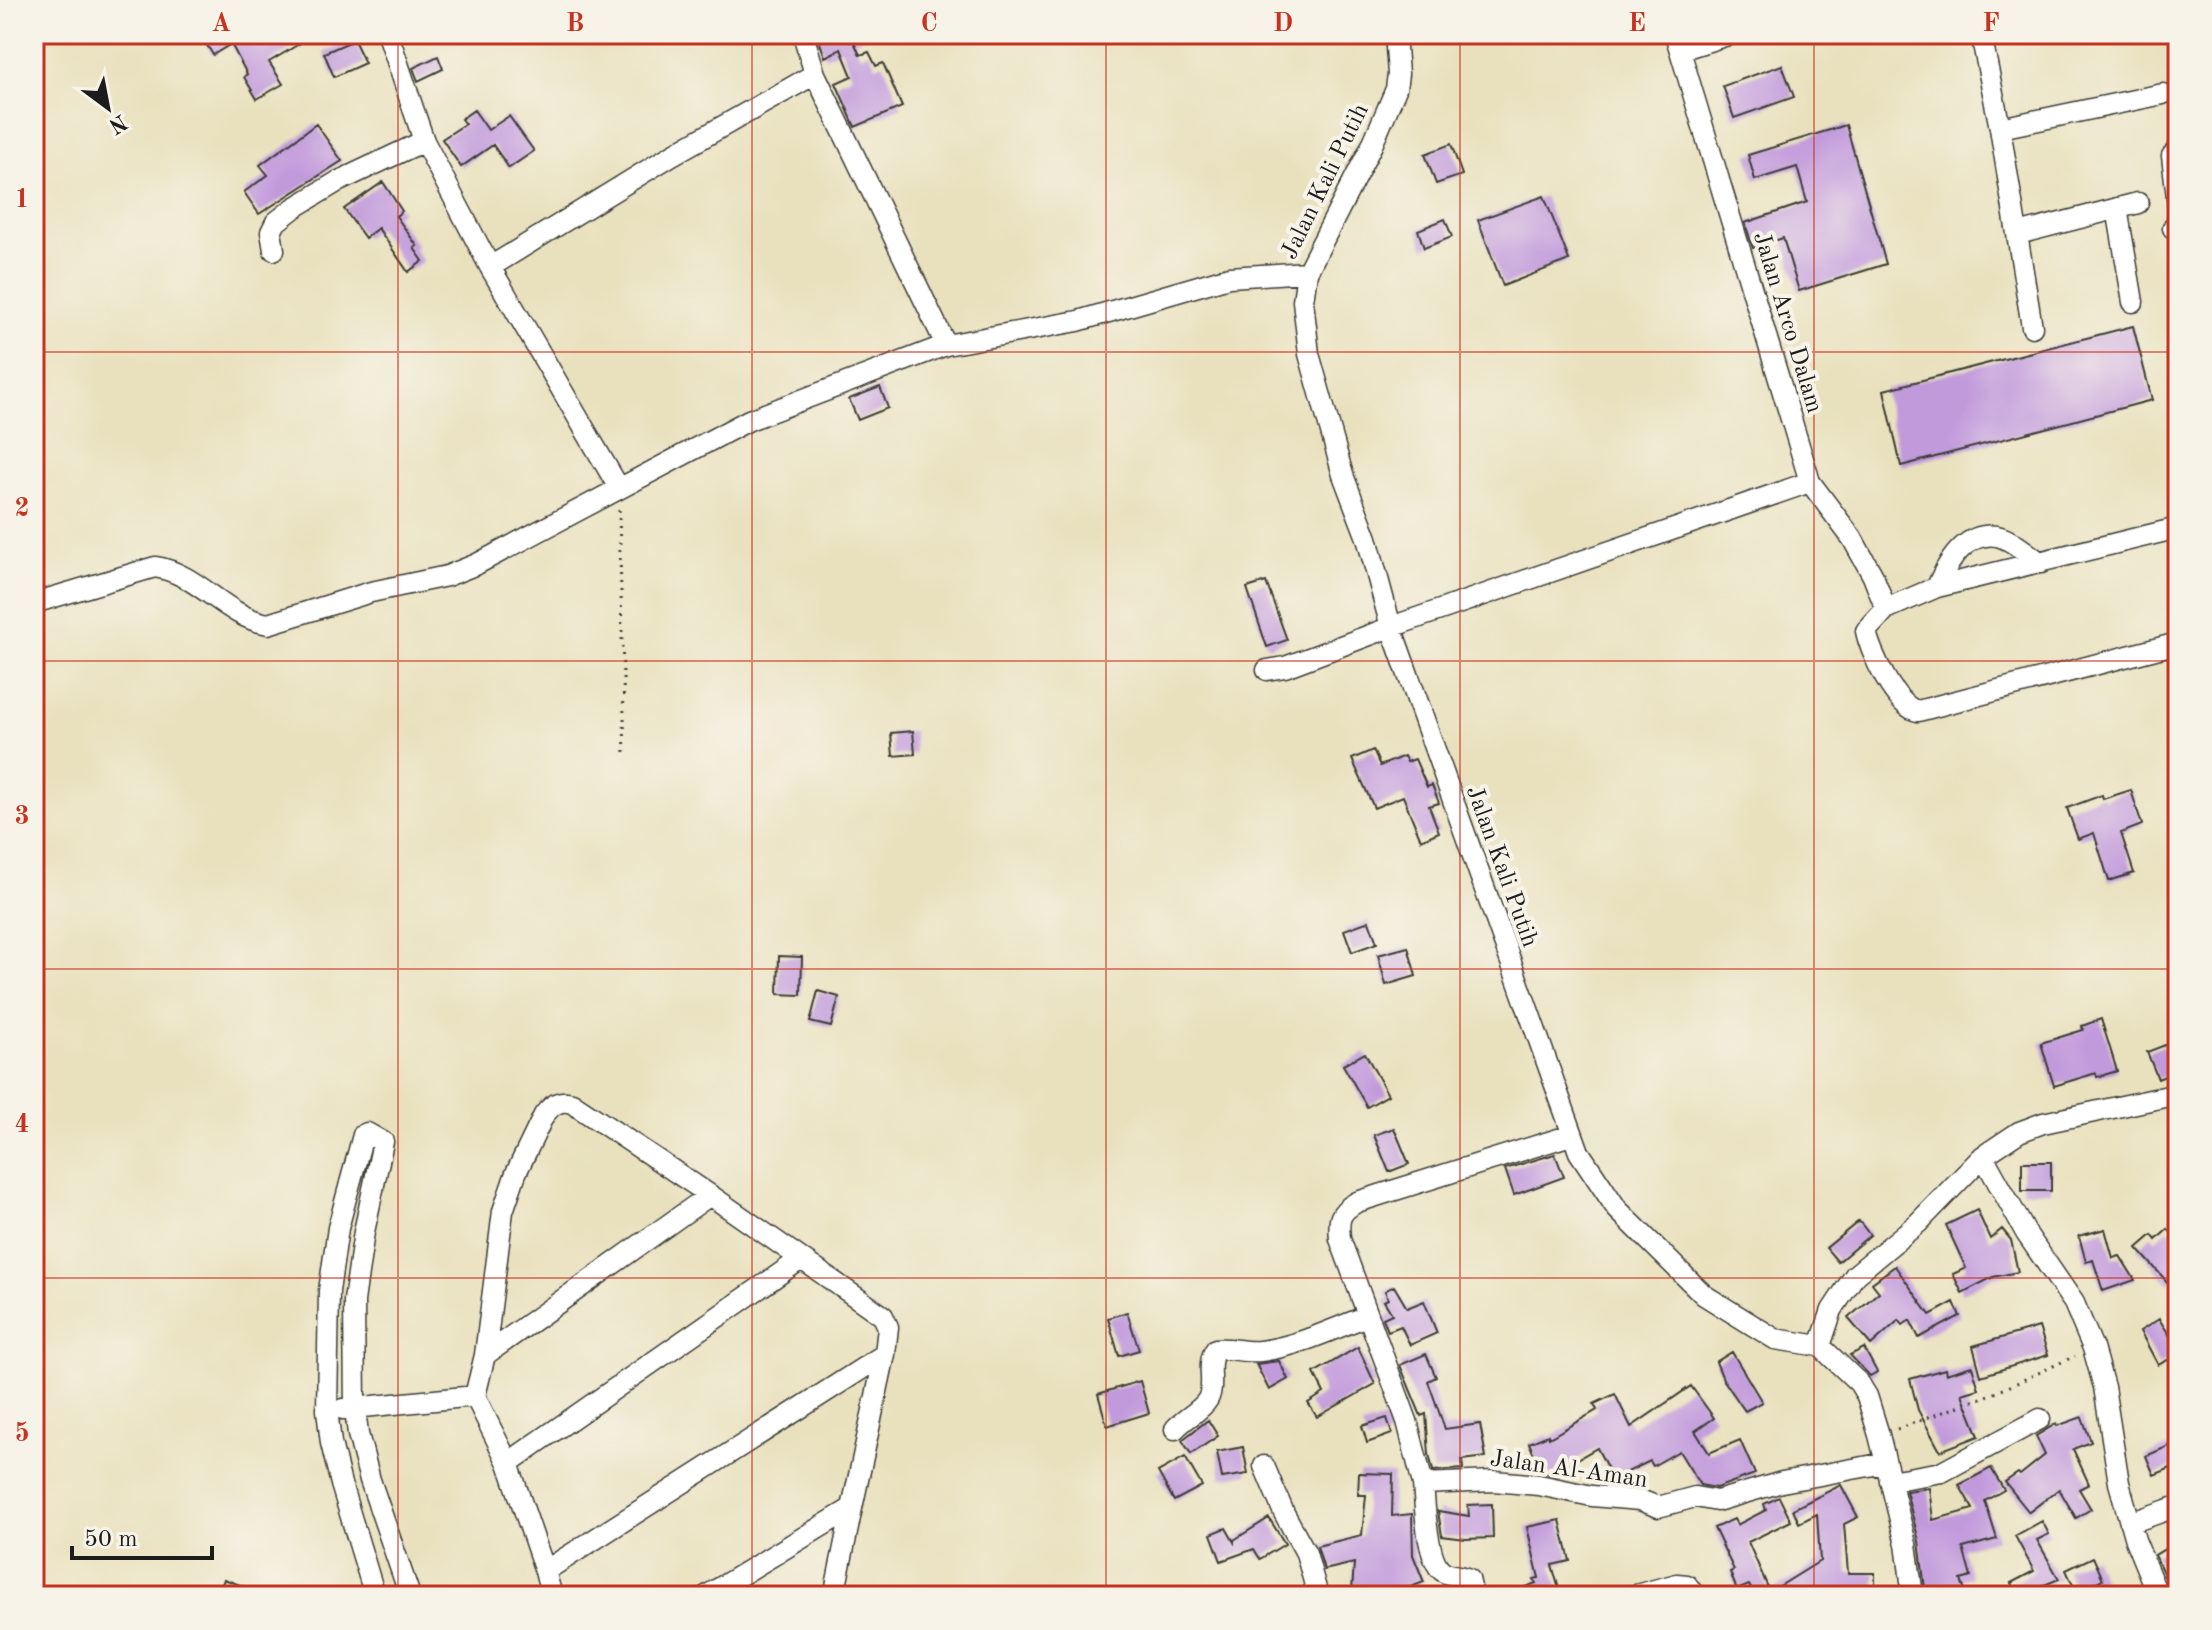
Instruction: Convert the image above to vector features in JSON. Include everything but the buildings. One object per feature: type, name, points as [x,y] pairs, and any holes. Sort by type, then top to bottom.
[{"type":"street","points":[[388,34],[424,141],[490,267],[619,488]]},
{"type":"street","points":[[803,34],[815,74],[946,345]]},
{"type":"street","name":"Jalan Kali Putih","points":[[1395,34],[1396,89],[1372,145],[1307,272],[1303,288],[1309,354],[1343,475],[1367,538],[1391,627],[1571,1135],[1585,1161],[1617,1209],[1704,1295],[1775,1339],[1820,1346]]},
{"type":"street","points":[[1678,42],[1731,34]]},
{"type":"street","points":[[1981,34],[2000,128],[2032,327]]},
{"type":"street","name":"Jalan Arco Dalam","points":[[1678,42],[1810,482],[1852,538],[1873,576],[1886,609]]},
{"type":"street","points":[[490,267],[672,155],[815,74]]},
{"type":"street","points":[[2000,128],[2163,94]]},
{"type":"street","points":[[274,250],[271,232],[276,222],[294,208],[337,182],[424,141]]},
{"type":"street","points":[[2178,149],[2172,156],[2178,205]]},
{"type":"street","points":[[2018,234],[2138,203]]},
{"type":"street","points":[[2117,208],[2133,302]]},
{"type":"street","points":[[34,603],[155,567],[169,569],[251,621],[268,624],[359,595],[447,576],[503,551],[749,420],[946,345],[1078,321],[1229,277],[1307,272]]},
{"type":"street","points":[[1267,670],[1285,667],[1391,627],[1810,482]]},
{"type":"street","points":[[2178,528],[1937,587],[1886,609],[1866,631],[1868,643],[1898,699],[1909,710],[1918,711],[2178,643]]},
{"type":"street","points":[[1937,587],[1945,568],[1959,549],[1973,539],[1997,536],[2041,563]]},
{"type":"street","points":[[1913,1596],[1906,1544],[1867,1396],[1859,1383],[1820,1346],[1832,1310],[1855,1275],[1918,1223],[1983,1156],[2019,1132],[2043,1123],[2178,1094]]},
{"type":"street","points":[[552,1596],[508,1463],[475,1396],[485,1355],[503,1211],[516,1173],[544,1115],[559,1102],[572,1103],[883,1316],[888,1327],[885,1354],[834,1596]]},
{"type":"street","points":[[375,1596],[341,1484],[327,1410],[329,1291],[338,1228],[363,1135],[367,1133],[383,1142],[364,1232],[354,1301],[355,1409],[370,1480],[410,1596]]},
{"type":"street","points":[[1473,1596],[1469,1579],[1443,1572],[1428,1541],[1423,1484],[1407,1421],[1340,1239],[1338,1220],[1343,1209],[1357,1202],[1571,1135]]},
{"type":"street","points":[[1983,1156],[2026,1233],[2074,1303],[2093,1348],[2104,1387],[2119,1483],[2135,1540],[2158,1596]]},
{"type":"street","points":[[485,1355],[710,1195]]},
{"type":"street","points":[[508,1463],[801,1259]]},
{"type":"street","points":[[1175,1429],[1204,1405],[1210,1394],[1211,1356],[1216,1349],[1258,1351],[1276,1348],[1367,1316]]},
{"type":"street","points":[[545,1571],[885,1354]]},
{"type":"street","points":[[327,1410],[475,1396]]},
{"type":"street","name":"Jalan Al-Aman","points":[[1423,1484],[1494,1481],[1539,1485],[1592,1496],[1640,1500],[1658,1507],[1695,1497],[1717,1501],[1782,1482],[1888,1472],[1942,1472],[2040,1419]]},
{"type":"street","points":[[1264,1466],[1284,1513],[1306,1553],[1318,1596]]},
{"type":"street","points":[[2130,1523],[2178,1506]]},
{"type":"street","points":[[706,1596],[852,1508]]},
{"type":"street","points":[[1632,1596],[1677,1584],[1687,1585],[1695,1596]]},
{"type":"path","points":[[34,46],[61,34]]},
{"type":"path","points":[[619,488],[625,758]]},
{"type":"path","points":[[1879,1435],[1995,1393],[2093,1348]]}]
